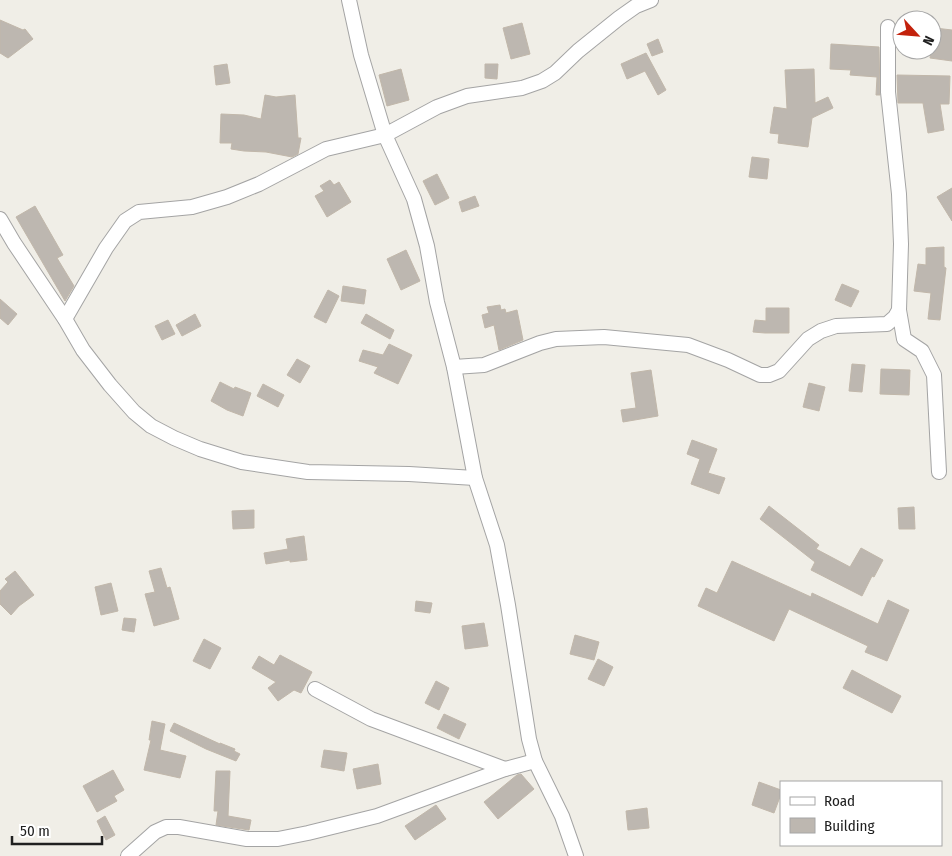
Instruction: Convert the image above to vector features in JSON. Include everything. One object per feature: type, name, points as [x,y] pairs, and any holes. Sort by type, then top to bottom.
[{"type":"street","points":[[349,0],[361,56],[385,135],[414,199],[427,246],[437,302],[454,367],[475,478],[497,545],[529,739],[535,761],[562,816],[576,856]]},
{"type":"street","points":[[65,319],[106,248],[125,221],[139,212],[192,207],[228,197],[259,184],[326,149],[385,135],[437,106],[466,96],[522,88],[542,81],[555,73],[578,51],[619,18],[636,6],[651,0]]},
{"type":"street","points":[[888,27],[888,92],[899,194],[901,244],[898,310],[904,339],[922,351],[934,375],[938,472]]},
{"type":"street","points":[[0,219],[83,350],[134,412],[151,426],[200,449],[242,462],[308,472],[409,474],[475,478]]},
{"type":"street","points":[[454,367],[484,365],[540,343],[556,339],[604,337],[688,345],[702,349],[760,375],[769,375],[779,371],[808,340],[821,331],[836,326],[886,324],[895,316],[898,310]]},
{"type":"street","points":[[315,689],[371,719],[505,769]]},
{"type":"street","points":[[128,856],[154,832],[166,827],[179,827],[247,839],[278,839],[376,816],[505,769],[535,761]]},
{"type":"building","points":[[0,20],[23,30],[25,29],[33,39],[8,58],[0,53]]},
{"type":"building","points":[[522,23],[530,54],[511,59],[503,28]]},
{"type":"building","points":[[942,29],[952,30],[952,61],[942,60]]},
{"type":"building","points":[[658,39],[663,52],[652,56],[647,44]]},
{"type":"building","points":[[831,44],[879,47],[880,95],[876,95],[877,77],[850,75],[851,70],[830,69]]},
{"type":"building","points":[[646,53],[666,90],[658,95],[645,71],[627,79],[621,64]]},
{"type":"building","points":[[227,64],[230,83],[216,85],[214,66]]},
{"type":"building","points":[[485,64],[498,64],[497,79],[485,78]]},
{"type":"building","points":[[401,69],[409,100],[387,106],[379,75]]},
{"type":"building","points":[[814,69],[815,103],[828,97],[833,108],[812,118],[808,147],[778,143],[779,134],[770,133],[774,107],[787,109],[785,70]]},
{"type":"building","points":[[897,75],[950,76],[949,104],[940,104],[944,130],[928,133],[923,103],[898,103]]},
{"type":"building","points":[[265,95],[276,97],[295,95],[298,138],[301,138],[298,154],[292,157],[266,152],[231,149],[232,143],[220,143],[221,114],[244,115],[261,119]]},
{"type":"building","points":[[752,157],[769,159],[767,179],[749,177]]},
{"type":"building","points":[[437,174],[449,198],[435,205],[423,181]]},
{"type":"building","points":[[330,180],[334,185],[339,182],[351,202],[327,217],[315,196],[324,191],[320,186]]},
{"type":"building","points":[[952,188],[952,221],[937,197]]},
{"type":"building","points":[[475,196],[479,206],[462,212],[459,202]]},
{"type":"building","points":[[35,206],[63,255],[57,258],[74,286],[65,301],[16,217]]},
{"type":"building","points":[[944,247],[944,267],[946,268],[940,320],[928,319],[931,293],[914,291],[918,264],[926,265],[926,248]]},
{"type":"building","points":[[406,250],[420,281],[401,290],[387,259]]},
{"type":"building","points":[[842,284],[859,291],[851,307],[835,300]]},
{"type":"building","points":[[343,286],[366,290],[364,304],[341,301]]},
{"type":"building","points":[[328,290],[339,296],[326,323],[314,317]]},
{"type":"building","points":[[0,299],[17,314],[8,325],[0,318]]},
{"type":"building","points":[[500,305],[501,310],[505,309],[506,313],[517,310],[523,340],[499,350],[494,325],[485,328],[482,315],[489,313],[487,307]]},
{"type":"building","points":[[766,308],[789,308],[789,333],[753,332],[755,320],[766,321]]},
{"type":"building","points":[[195,314],[201,326],[182,336],[176,325]]},
{"type":"building","points":[[366,314],[394,330],[390,339],[361,323]]},
{"type":"building","points":[[168,320],[175,334],[162,340],[155,326]]},
{"type":"building","points":[[389,344],[412,355],[398,384],[374,373],[378,367],[359,361],[363,350],[383,355]]},
{"type":"building","points":[[297,359],[310,366],[300,383],[287,375]]},
{"type":"building","points":[[852,364],[865,365],[862,392],[849,391]]},
{"type":"building","points":[[881,369],[910,370],[909,395],[880,394]]},
{"type":"building","points":[[651,370],[658,416],[623,422],[621,410],[636,408],[631,373]]},
{"type":"building","points":[[220,382],[234,389],[235,387],[251,393],[243,416],[211,401]]},
{"type":"building","points":[[809,383],[825,387],[819,411],[803,407]]},
{"type":"building","points":[[263,384],[284,395],[278,407],[257,396]]},
{"type":"building","points":[[692,440],[717,449],[708,473],[725,478],[719,494],[691,484],[700,459],[687,454]]},
{"type":"building","points":[[769,506],[819,545],[816,549],[850,567],[861,548],[883,560],[862,596],[811,570],[815,562],[760,519]]},
{"type":"building","points":[[914,507],[915,529],[899,529],[898,508]]},
{"type":"building","points":[[254,510],[254,528],[233,529],[232,511]]},
{"type":"building","points":[[304,536],[307,560],[290,562],[290,560],[266,564],[264,553],[288,549],[286,539]]},
{"type":"building","points":[[732,561],[811,597],[812,593],[878,624],[888,600],[909,610],[887,661],[865,652],[868,646],[789,609],[774,641],[698,606],[706,588],[717,593]]},
{"type":"building","points":[[161,568],[167,588],[170,587],[179,619],[154,626],[145,594],[155,592],[149,571]]},
{"type":"building","points":[[15,571],[34,595],[19,606],[11,615],[0,604],[0,591],[8,582],[5,579]]},
{"type":"building","points":[[111,583],[118,611],[101,615],[95,587]]},
{"type":"building","points":[[416,601],[432,603],[430,613],[415,611]]},
{"type":"building","points":[[124,618],[136,619],[134,632],[122,630]]},
{"type":"building","points":[[484,623],[488,646],[465,649],[462,626]]},
{"type":"building","points":[[575,635],[599,642],[594,660],[570,654]]},
{"type":"building","points":[[204,639],[221,648],[210,669],[193,661]]},
{"type":"building","points":[[280,655],[312,672],[301,693],[294,690],[278,701],[268,688],[276,682],[252,668],[259,656],[274,665]]},
{"type":"building","points":[[598,659],[613,667],[604,686],[588,679]]},
{"type":"building","points":[[852,670],[901,696],[892,713],[843,688]]},
{"type":"building","points":[[436,681],[449,688],[439,710],[425,703]]},
{"type":"building","points":[[444,714],[466,724],[459,739],[437,728]]},
{"type":"building","points":[[152,721],[165,724],[160,750],[186,756],[180,778],[144,770],[151,740],[149,740]]},
{"type":"building","points":[[174,723],[235,749],[234,751],[240,754],[236,761],[206,749],[170,731]]},
{"type":"building","points":[[324,750],[347,753],[344,771],[321,767]]},
{"type":"building","points":[[378,764],[381,784],[357,789],[353,769]]},
{"type":"building","points":[[113,770],[124,790],[114,796],[117,801],[97,812],[83,786]]},
{"type":"building","points":[[216,771],[230,771],[228,816],[251,820],[249,830],[216,825],[218,811],[214,811]]},
{"type":"building","points":[[521,774],[534,789],[498,819],[484,802],[517,775]]},
{"type":"building","points":[[759,782],[780,790],[780,797],[774,813],[752,805]]},
{"type":"building","points":[[436,805],[446,819],[415,840],[405,826]]},
{"type":"building","points":[[647,808],[649,828],[628,830],[626,811]]},
{"type":"building","points":[[105,816],[115,835],[106,840],[97,821]]}]
